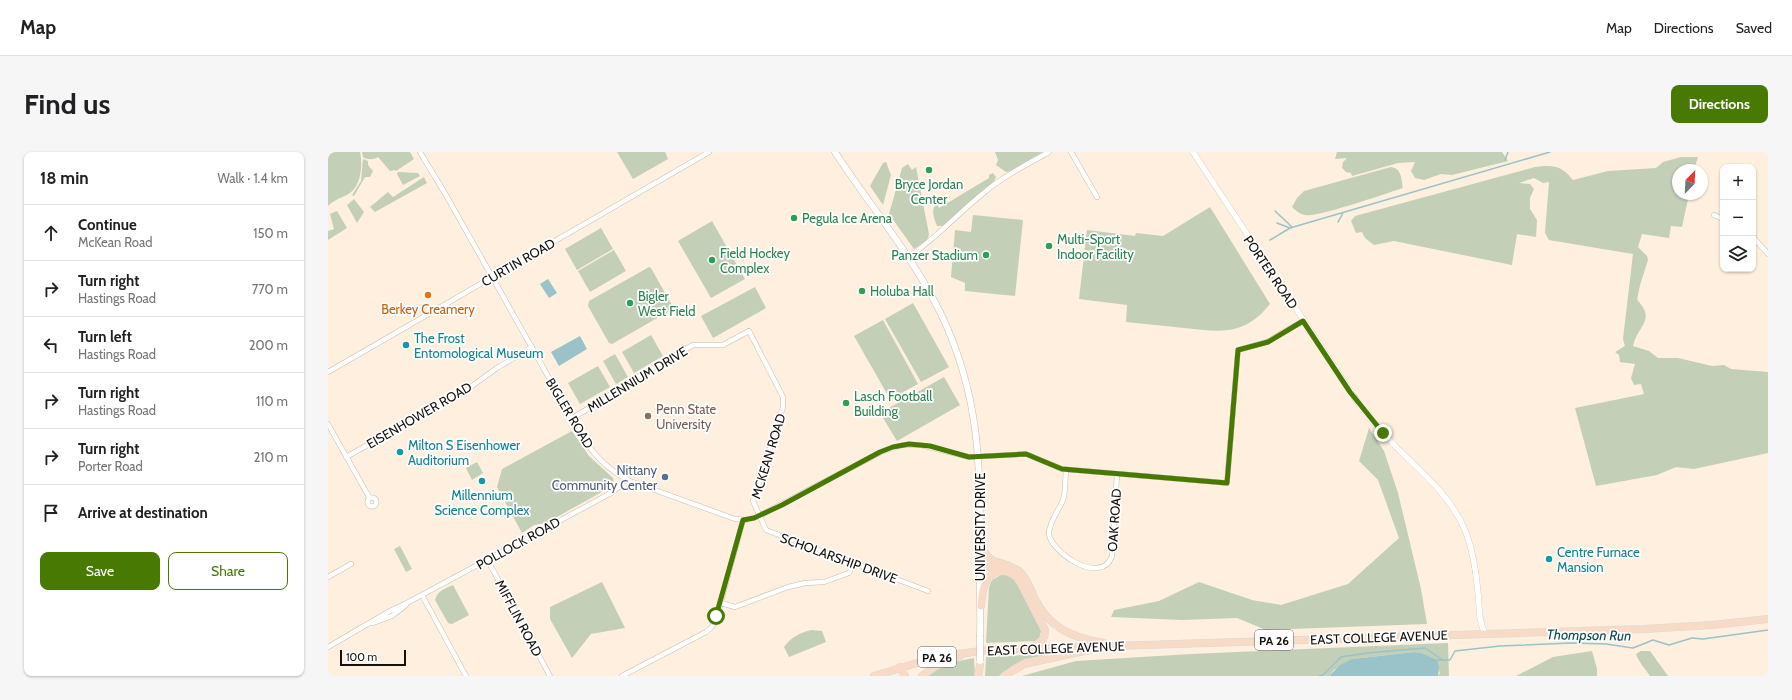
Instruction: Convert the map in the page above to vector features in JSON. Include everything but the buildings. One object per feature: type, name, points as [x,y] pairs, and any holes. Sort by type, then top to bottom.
[{"type":"main road","name":"UNIVERSITY DRIVE","points":[[835,152],[908,258],[940,313],[961,363],[974,417],[979,456],[981,606],[980,663]]},
{"type":"main road","points":[[980,542],[984,553],[989,559],[1008,566],[1022,574],[1042,612],[1054,626],[1068,634],[1084,640],[1124,645]]},
{"type":"main road","points":[[980,566],[1008,566]]},
{"type":"main road","points":[[981,606],[983,588],[991,575],[996,572],[1005,571],[1017,578],[1045,630],[1045,636],[1042,641],[1025,649]]},
{"type":"main road","name":"EAST COLLEGE AVENUE","points":[[879,676],[900,667],[937,656],[974,651],[1685,627],[1768,619]]},
{"type":"main road","points":[[1004,676],[1014,668],[1034,660],[1111,646]]},
{"type":"main road","points":[[922,676],[936,666],[974,651]]},
{"type":"main road","points":[[979,676],[980,663]]},
{"type":"main road","points":[[900,667],[905,676]]},
{"type":"street","name":"BIGLER ROAD","points":[[420,152],[572,418],[593,452],[624,478],[725,516],[743,520],[759,516],[893,447],[921,445],[964,456],[1026,454],[1058,468],[1227,483],[1238,350],[1268,342],[1303,321]]},
{"type":"street","name":"CURTIN ROAD","points":[[328,372],[708,152]]},
{"type":"street","points":[[908,258],[934,239],[996,184],[1049,152]]},
{"type":"street","points":[[1071,152],[1097,198]]},
{"type":"street","name":"PORTER ROAD","points":[[1193,152],[1360,406],[1383,433],[1440,490],[1457,514],[1465,530],[1472,552],[1478,594],[1479,620],[1485,634]]},
{"type":"street","points":[[1714,215],[1720,218]]},
{"type":"street","points":[[1756,240],[1768,254]]},
{"type":"street","name":"MILLENNIUM DRIVE","points":[[572,418],[603,400],[620,387],[694,345],[723,345],[749,331]]},
{"type":"street","name":"MCKEAN ROAD","points":[[749,331],[781,391],[784,403],[770,453],[753,500],[759,516]]},
{"type":"street","name":"EISENHOWER ROAD","points":[[346,457],[465,391],[497,368],[532,348]]},
{"type":"street","points":[[328,424],[370,498]]},
{"type":"street","name":"OAK ROAD","points":[[1066,469],[1064,497],[1050,528],[1049,536],[1059,551],[1076,562],[1092,569],[1104,568],[1112,556],[1117,474]]},
{"type":"street","name":"POLLOCK ROAD","points":[[328,647],[370,624],[392,616],[408,603],[422,595],[610,493],[619,486],[624,478]]},
{"type":"street","name":"SCHOLARSHIP DRIVE","points":[[759,516],[769,532],[928,591]]},
{"type":"street","points":[[622,676],[709,630],[714,623],[721,603],[743,520]]},
{"type":"street","name":"MIFFLIN ROAD","points":[[488,559],[550,676]]},
{"type":"street","points":[[328,577],[351,564]]},
{"type":"street","points":[[721,603],[735,607],[788,587],[828,581],[849,573],[854,564]]},
{"type":"street","points":[[422,595],[466,676]]},
{"type":"green space","points":[[328,152],[360,152],[361,170],[358,182],[352,192],[328,206]]},
{"type":"green space","points":[[362,152],[410,152],[414,159],[396,171],[390,171],[378,157],[367,159],[363,157]]},
{"type":"green space","points":[[617,152],[665,152],[668,159],[633,179]]},
{"type":"green space","points":[[995,152],[1043,152],[1011,171],[1006,172],[996,165],[998,160]]},
{"type":"green space","points":[[1337,152],[1502,152],[1508,161],[1452,175],[1441,174],[1424,180],[1415,178],[1411,171],[1415,162],[1398,163],[1352,176],[1351,173],[1346,172],[1342,168],[1343,162],[1347,158],[1335,159]]},
{"type":"green space","points":[[1681,157],[1698,157],[1696,164],[1672,164],[1672,200],[1688,200],[1682,227],[1671,226],[1669,238],[1642,234],[1638,247],[1647,256],[1648,260],[1637,300],[1643,307],[1646,318],[1633,346],[1649,351],[1658,358],[1678,358],[1712,366],[1724,365],[1731,369],[1768,372],[1768,453],[1694,469],[1676,467],[1657,475],[1596,486],[1575,408],[1644,394],[1641,384],[1634,385],[1631,378],[1635,364],[1620,362],[1619,355],[1615,352],[1625,346],[1623,339],[1633,254],[1549,240],[1545,233],[1549,182],[1543,183],[1534,178],[1519,183],[1530,184],[1534,189],[1530,198],[1530,209],[1537,220],[1536,237],[1517,234],[1512,265],[1394,241],[1374,245],[1365,238],[1362,232],[1356,233],[1351,221],[1355,216],[1535,167],[1556,167],[1565,171],[1573,180],[1608,171],[1656,168],[1663,162]]},
{"type":"green space","points":[[363,159],[368,161],[368,165],[373,171],[370,177],[365,177],[354,196],[352,195],[361,181]]},
{"type":"green space","points":[[886,162],[891,175],[883,205],[870,186],[883,163]]},
{"type":"green space","points":[[908,164],[912,170],[916,167],[929,234],[927,241],[914,249],[889,214],[902,168]]},
{"type":"green space","points":[[1391,167],[1395,168],[1399,172],[1403,188],[1323,213],[1312,215],[1301,214],[1292,207],[1297,198],[1304,191]]},
{"type":"green space","points":[[398,172],[418,173],[420,176],[403,185],[397,174]]},
{"type":"green space","points":[[993,173],[996,177],[994,181],[944,226],[937,226],[933,211],[937,204],[939,208],[989,178],[989,175]]},
{"type":"green space","points":[[424,177],[427,183],[375,212],[370,207],[388,192],[393,197]]},
{"type":"green space","points":[[354,199],[364,212],[357,223],[347,205]]},
{"type":"green space","points":[[1210,207],[1270,304],[1251,322],[1232,330],[1221,331],[1126,322],[1127,305],[1079,299],[1087,230],[1135,236],[1136,233],[1163,236]]},
{"type":"green space","points":[[337,211],[347,228],[328,240],[328,231],[334,229],[330,214]]},
{"type":"green space","name":"Panzer Stadium","points":[[973,215],[1023,220],[1015,296],[965,291],[965,283],[951,277],[955,230],[971,232]]},
{"type":"green space","name":"Field Hockey Complex","points":[[712,221],[745,279],[711,298],[678,241]]},
{"type":"green space","points":[[601,228],[613,249],[577,270],[565,249]]},
{"type":"green space","points":[[614,250],[626,271],[590,292],[578,271]]},
{"type":"green space","name":"Bigler West Field","points":[[649,267],[651,268],[673,309],[612,344],[609,343],[588,306],[589,301]]},
{"type":"green space","points":[[755,287],[766,308],[713,338],[701,316]]},
{"type":"green space","points":[[913,303],[949,367],[921,382],[885,319]]},
{"type":"green space","points":[[883,320],[918,384],[890,399],[854,336]]},
{"type":"green space","points":[[651,335],[663,356],[634,373],[622,352]]},
{"type":"green space","points":[[615,354],[628,377],[616,384],[603,361]]},
{"type":"green space","points":[[598,366],[610,387],[580,404],[568,383]]},
{"type":"green space","points":[[944,377],[960,405],[897,441],[880,413]]},
{"type":"green space","points":[[1369,428],[1384,451],[1398,493],[1421,589],[1427,624],[1266,630],[1237,618],[1182,620],[1111,617],[1114,610],[1159,601],[1199,582],[1252,600],[1281,605],[1348,584],[1399,538],[1378,480],[1359,461]]},
{"type":"green space","points":[[572,431],[589,456],[613,478],[614,483],[600,493],[546,523],[534,525],[522,533],[497,487],[502,469]]},
{"type":"green space","points":[[477,462],[483,473],[472,480],[466,468]]},
{"type":"green space","points":[[400,546],[412,569],[406,572],[394,549]]},
{"type":"green space","points":[[1001,575],[1007,575],[1015,580],[1041,631],[1039,639],[1035,641],[986,643],[989,587],[992,580]]},
{"type":"green space","points":[[602,582],[625,628],[591,634],[572,658],[550,619],[550,607]]},
{"type":"green space","points":[[453,585],[469,615],[452,624],[448,623],[435,600],[440,592]]},
{"type":"green space","points":[[811,630],[822,631],[826,642],[789,657],[784,647],[796,636]]},
{"type":"green space","points":[[1448,643],[1449,676],[1438,676],[1440,673],[1433,659],[1415,652],[1352,659],[1334,670],[1329,676],[1022,676],[1076,661],[1191,654]]},
{"type":"green space","points":[[1592,651],[1597,669],[1597,676],[1516,676],[1553,657]]},
{"type":"green space","points":[[1641,651],[1650,651],[1668,676],[1650,676],[1637,657],[1636,654]]},
{"type":"green space","points":[[1051,654],[1025,659],[1012,666],[999,676],[985,676],[986,657]]},
{"type":"green space","points":[[974,658],[975,676],[927,676],[943,666]]},
{"type":"water","points":[[548,279],[557,293],[549,298],[540,284]]},
{"type":"water","points":[[580,336],[587,349],[559,366],[551,352]]},
{"type":"water","points":[[1415,652],[1437,660],[1439,668],[1438,676],[1329,676],[1340,665],[1352,659]]},
{"type":"waterway","points":[[1505,160],[1508,152]]},
{"type":"waterway","points":[[1270,240],[1290,228],[1550,152]]},
{"type":"waterway","points":[[1275,211],[1292,227]]},
{"type":"waterway","points":[[1338,222],[1343,213]]},
{"type":"waterway","points":[[1277,223],[1290,228]]},
{"type":"waterway","name":"Thompson Run","points":[[1437,660],[1450,660],[1455,651],[1500,646],[1571,643],[1606,644],[1633,648],[1653,640],[1669,645],[1692,638],[1703,639],[1768,630]]},
{"type":"waterway","points":[[1319,676],[1323,675],[1341,657],[1367,653],[1425,648],[1441,659]]},
{"type":"place","name":"Bryce Jordan Center","points":[[929,170]]},
{"type":"place","name":"Pegula Ice Arena","points":[[794,218]]},
{"type":"place","name":"Multi-Sport Indoor Facility","points":[[1049,246]]},
{"type":"place","name":"Panzer Stadium","points":[[986,255]]},
{"type":"place","name":"Field Hockey Complex","points":[[712,260]]},
{"type":"place","name":"Holuba Hall","points":[[862,291]]},
{"type":"place","name":"Berkey Creamery","points":[[428,295]]},
{"type":"place","name":"Bigler West Field","points":[[630,303]]},
{"type":"place","name":"The Frost Entomological Museum","points":[[406,345]]},
{"type":"place","name":"Lasch Football Building","points":[[846,403]]},
{"type":"place","name":"Penn State University","points":[[648,416]]},
{"type":"place","name":"Milton S Eisenhower Auditorium","points":[[400,452]]},
{"type":"place","name":"Nittany Community Center","points":[[665,477]]},
{"type":"place","name":"Millennium Science Complex","points":[[482,481]]},
{"type":"place","name":"Centre Furnace Mansion","points":[[1549,559]]},
{"type":"route","points":[[716,616],[721,603],[743,520],[754,518],[782,505],[880,452],[893,447],[909,444],[930,446],[969,457],[1023,454],[1040,459],[1062,469],[1227,483],[1238,350],[1268,342],[1303,321],[1350,392],[1383,433]]}]
